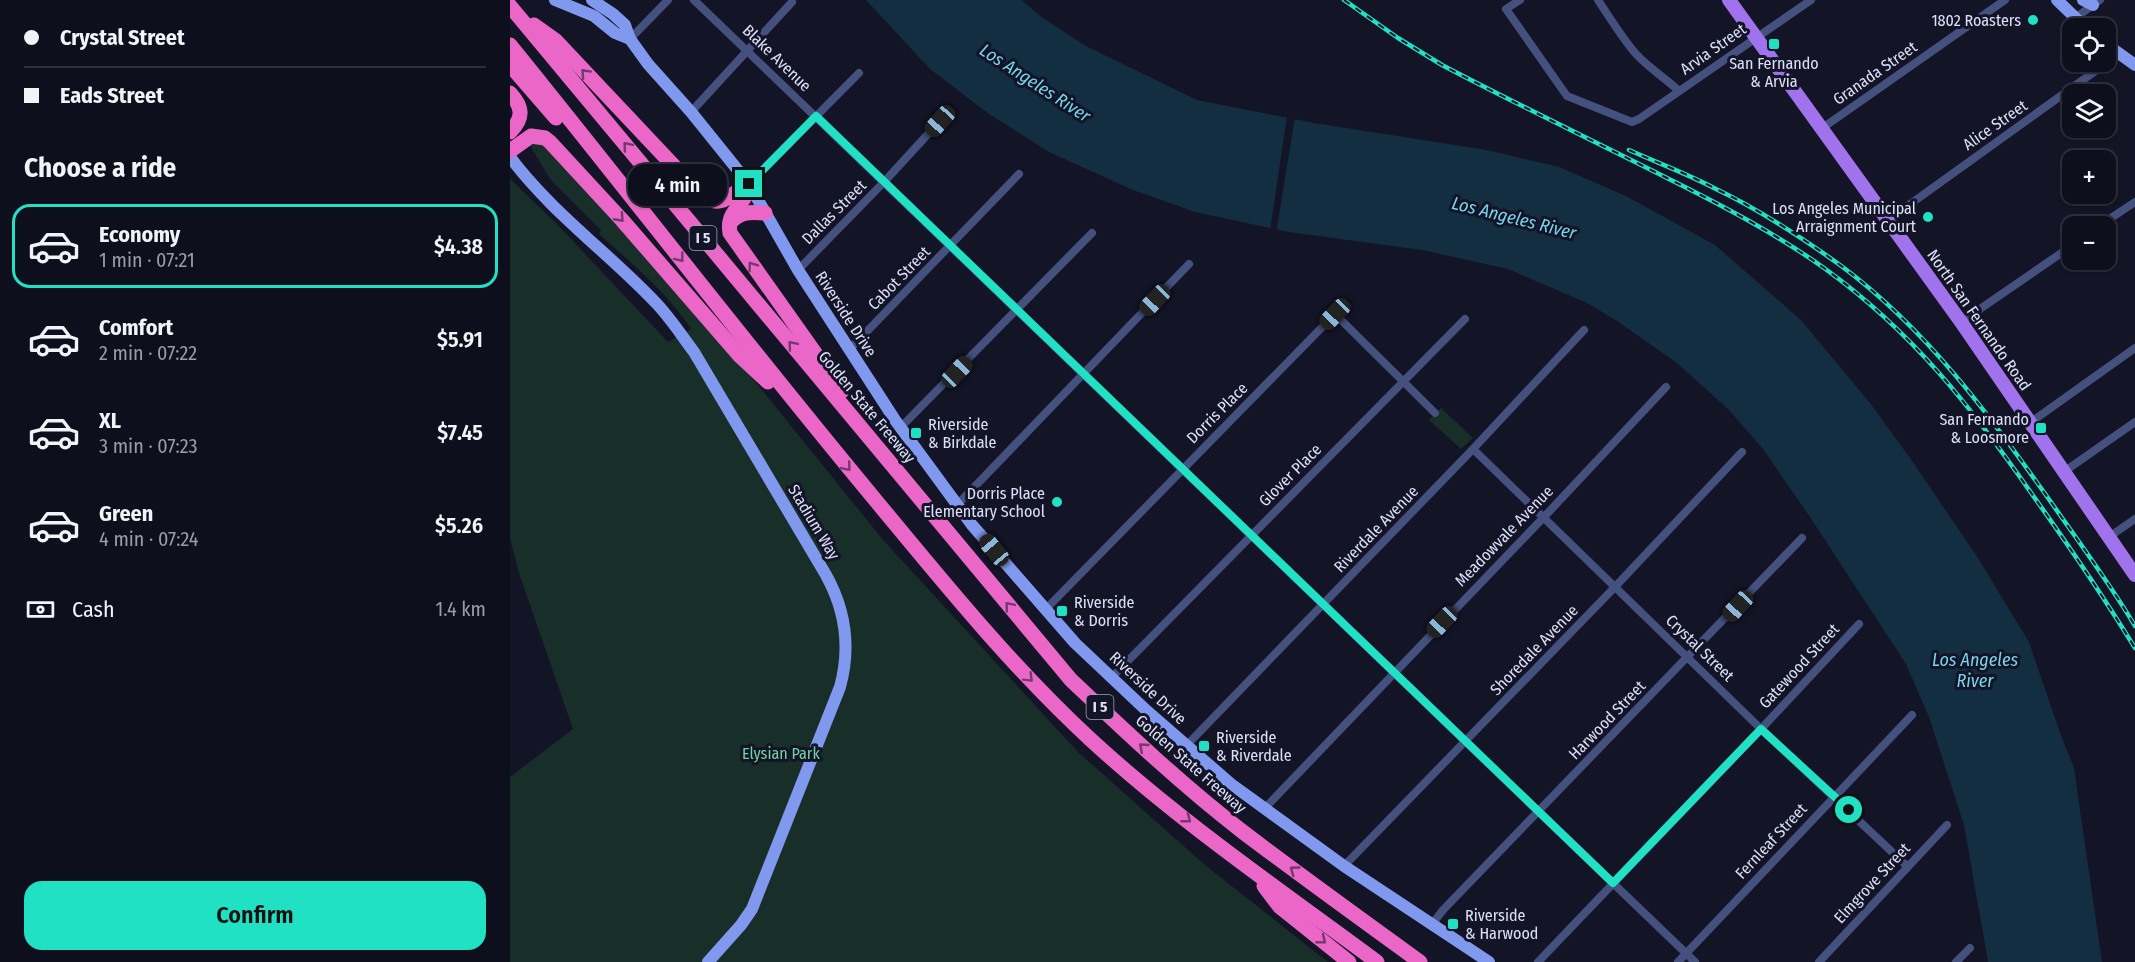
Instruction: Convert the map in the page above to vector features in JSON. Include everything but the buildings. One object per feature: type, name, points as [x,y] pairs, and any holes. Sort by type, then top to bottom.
[{"type":"highway","points":[[513,9],[555,40],[702,196],[709,201],[720,202],[749,184]]},
{"type":"highway","name":"Golden State Freeway","points":[[513,9],[1071,680],[1129,735],[1243,832],[1420,962]]},
{"type":"highway","name":"I 5","points":[[510,45],[810,422],[961,604],[1020,669],[1090,739],[1141,783],[1251,870],[1377,962]]},
{"type":"highway","points":[[510,65],[592,159],[631,196]]},
{"type":"highway","points":[[510,93],[517,101],[521,114],[516,126],[510,132]]},
{"type":"highway","points":[[510,151],[531,136],[545,138],[550,142],[622,220],[740,356],[810,422]]},
{"type":"highway","points":[[749,184],[745,198],[732,212],[729,225],[733,239],[875,436],[896,470]]},
{"type":"highway","points":[[729,225],[740,214],[765,213]]},
{"type":"highway","points":[[1251,870],[1281,907],[1349,962]]},
{"type":"main road","name":"Riverside Drive","points":[[555,0],[594,16],[615,33],[630,39]]},
{"type":"main road","name":"Riverside Drive","points":[[592,0],[613,14],[625,26],[630,39],[648,64],[691,112],[749,184],[798,270],[901,427],[957,505],[1075,644],[1231,784],[1344,866],[1489,962]]},
{"type":"main road","name":"North San Fernando Road","points":[[1729,0],[1961,322],[2135,575]]},
{"type":"main road","points":[[2057,0],[2075,18]]},
{"type":"main road","points":[[2116,52],[2135,65]]},
{"type":"main road","name":"Stadium Way","points":[[510,157],[526,177],[559,210],[645,291],[678,329],[694,352],[826,575],[842,614],[846,654],[840,687],[752,909],[735,933],[708,962]]},
{"type":"street","points":[[630,39],[668,0]]},
{"type":"street","name":"Blake Avenue","points":[[694,0],[1695,962]]},
{"type":"street","name":"Arvia Street","points":[[1520,0],[1506,9],[1567,96],[1632,122],[1810,0]]},
{"type":"street","points":[[1598,0],[1634,51],[1679,91]]},
{"type":"street","name":"Granada Street","points":[[1821,129],[2005,0]]},
{"type":"street","points":[[691,112],[792,2]]},
{"type":"street","points":[[2075,18],[2092,2]]},
{"type":"street","name":"Alice Street","points":[[1888,220],[2119,54]]},
{"type":"street","points":[[749,184],[859,73]]},
{"type":"street","name":"Dallas Street","points":[[798,270],[940,121]]},
{"type":"street","name":"Cabot Street","points":[[849,350],[1019,174]]},
{"type":"street","points":[[2114,216],[2135,202]]},
{"type":"street","points":[[901,427],[1092,233]]},
{"type":"street","points":[[1961,322],[2062,253]]},
{"type":"street","points":[[957,505],[1189,264]]},
{"type":"street","name":"Dorris Place","points":[[1045,610],[1335,314],[1403,381]]},
{"type":"street","name":"Glover Place","points":[[1112,677],[1465,319]]},
{"type":"street","name":"Riverdale Avenue","points":[[1186,746],[1473,449],[1584,330]]},
{"type":"street","points":[[2031,422],[2135,348]]},
{"type":"street","points":[[1403,381],[1435,413]]},
{"type":"street","name":"Meadowvale Avenue","points":[[1264,809],[1666,387]]},
{"type":"street","points":[[2065,471],[2135,423]]},
{"type":"street","name":"Crystal Street","points":[[1473,449],[1761,729],[1907,866]]},
{"type":"street","name":"Shoredale Avenue","points":[[1344,866],[1616,586],[1742,452]]},
{"type":"street","points":[[2109,537],[2135,519]]},
{"type":"street","name":"Harwood Street","points":[[1433,923],[1803,538]]},
{"type":"street","name":"Gatewood Street","points":[[1538,962],[1859,624]]},
{"type":"street","name":"Fernleaf Street","points":[[1678,962],[1912,715]]},
{"type":"street","name":"Elmgrove Street","points":[[1819,962],[1947,825]]},
{"type":"street","points":[[1956,962],[1970,948]]},
{"type":"green space","name":"Elysian Park","points":[[543,143],[728,348],[884,541],[1078,752],[1205,865],[1328,962],[510,962],[510,777],[573,729],[519,573],[510,538],[510,179],[556,223],[668,342],[691,329],[660,290],[599,234],[601,230],[550,179],[529,144]]},
{"type":"green space","points":[[1441,408],[1473,438],[1461,449],[1429,420]]},
{"type":"water","name":"Los Angeles River","points":[[866,0],[1022,0],[1040,16],[1086,46],[1197,100],[1314,123],[1487,150],[1559,167],[1626,196],[1715,245],[1801,320],[1870,403],[1978,558],[2029,642],[2074,768],[2102,962],[1988,962],[1964,825],[1929,717],[1906,664],[1763,449],[1729,410],[1677,363],[1587,303],[1508,269],[1422,250],[1289,232],[1195,212],[1133,190],[1049,152],[989,114],[930,69]]},
{"type":"pier","points":[[1287,116],[1295,117],[1276,233],[1270,231]]},
{"type":"railway","points":[[1344,0],[1398,38],[1442,65],[1747,220],[1805,255],[1856,293],[1913,345],[1964,402],[2060,534],[2135,648]]},
{"type":"railway","points":[[1629,150],[1684,173],[1780,224],[1840,265],[1902,318],[1930,346],[1982,408],[2095,565],[2135,626]]},
{"type":"place","name":"1802 Roasters","points":[[2033,20]]},
{"type":"place","name":"San Fernando & Arvia","points":[[1774,44]]},
{"type":"place","name":"Los Angeles Municipal Arraignment Court","points":[[1928,217]]},
{"type":"place","name":"San Fernando & Loosmore","points":[[2041,428]]},
{"type":"place","name":"Riverside & Birkdale","points":[[916,433]]},
{"type":"place","name":"Dorris Place Elementary School","points":[[1057,502]]},
{"type":"place","name":"Riverside & Dorris","points":[[1062,611]]},
{"type":"place","name":"Riverside & Riverdale","points":[[1204,746]]},
{"type":"place","name":"Riverside & Harwood","points":[[1453,924]]},
{"type":"route","points":[[749,184],[816,116],[1127,418],[1171,456],[1613,883],[1761,729],[1849,810]]}]
